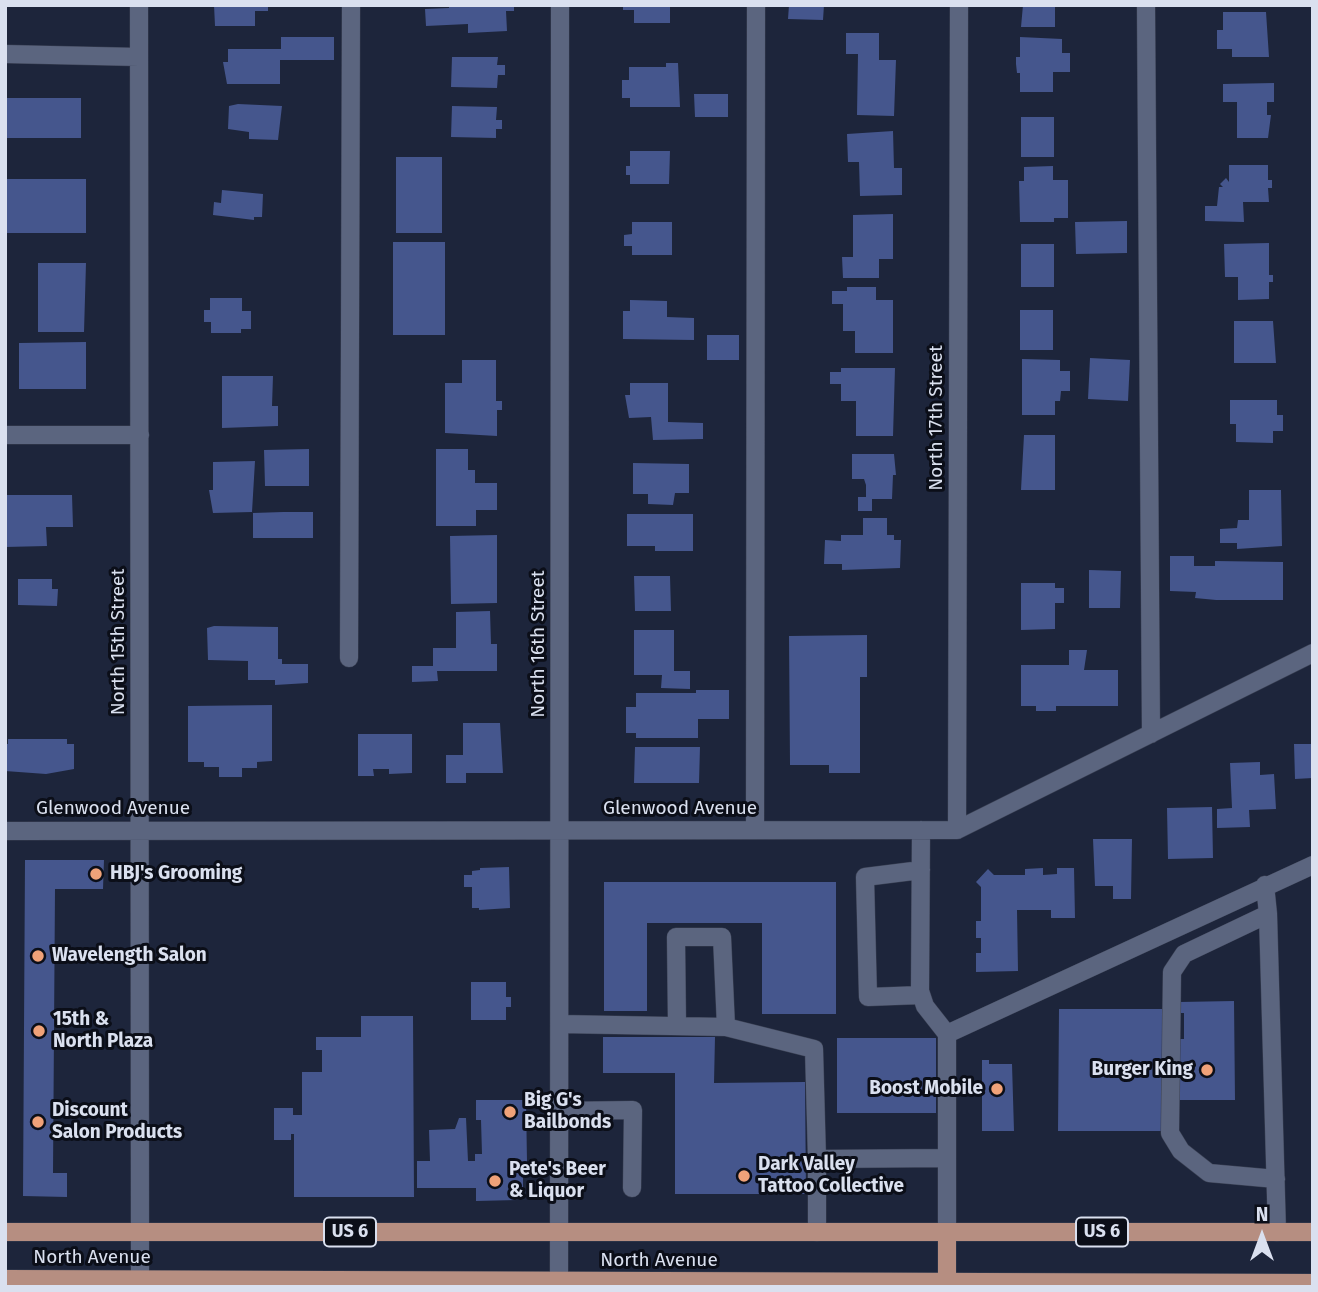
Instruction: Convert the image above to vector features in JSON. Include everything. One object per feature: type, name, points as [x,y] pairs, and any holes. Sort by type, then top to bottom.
[{"type":"main road","name":"North Avenue","points":[[5,1232],[1313,1232]]},
{"type":"main road","points":[[947,1232],[947,1283]]},
{"type":"main road","name":"North Avenue","points":[[5,1279],[1313,1283]]},
{"type":"street","name":"North 15th Street","points":[[139,5],[140,1280]]},
{"type":"street","points":[[349,658],[351,5]]},
{"type":"street","name":"North 16th Street","points":[[559,1282],[560,5]]},
{"type":"street","points":[[755,830],[756,5]]},
{"type":"street","name":"North 17th Street","points":[[957,830],[960,5]]},
{"type":"street","points":[[1146,5],[1151,734]]},
{"type":"street","points":[[5,54],[139,57]]},
{"type":"street","points":[[5,435],[140,435]]},
{"type":"street","name":"Glenwood Avenue","points":[[5,831],[957,830],[1313,653]]},
{"type":"street","points":[[921,830],[921,995],[925,1006],[947,1034],[947,1232]]},
{"type":"street","points":[[947,1034],[1313,865]]},
{"type":"street","points":[[921,870],[865,877],[868,997],[921,995]]},
{"type":"street","points":[[1265,885],[1277,1232]]},
{"type":"street","points":[[1268,915],[1184,954],[1172,972],[1170,1133],[1181,1151],[1209,1173],[1276,1179]]},
{"type":"street","points":[[677,1025],[676,937],[722,937],[726,1027]]},
{"type":"street","points":[[560,1024],[726,1027],[814,1049],[817,1232]]},
{"type":"street","points":[[559,1111],[633,1110],[632,1188]]},
{"type":"street","points":[[817,1159],[947,1158]]},
{"type":"building","points":[[214,5],[268,5],[268,11],[255,11],[255,26],[215,26]]},
{"type":"building","points":[[449,5],[514,5],[514,11],[506,11],[507,31],[468,33],[468,24],[426,26],[425,9],[449,8]]},
{"type":"building","points":[[623,5],[670,5],[670,23],[634,23],[634,10],[623,10]]},
{"type":"building","points":[[789,5],[824,5],[823,20],[788,19]]},
{"type":"building","points":[[1023,5],[1055,5],[1055,27],[1021,27]]},
{"type":"building","points":[[1223,12],[1266,12],[1269,57],[1232,57],[1232,49],[1217,49],[1217,30],[1223,30]]},
{"type":"building","points":[[846,33],[879,33],[879,60],[896,60],[894,116],[857,115],[858,54],[846,54]]},
{"type":"building","points":[[281,37],[334,37],[334,60],[280,60],[280,84],[227,84],[223,62],[228,62],[228,49],[281,49]]},
{"type":"building","points":[[1020,37],[1062,39],[1062,53],[1070,53],[1070,72],[1053,72],[1053,92],[1020,92],[1020,73],[1017,73],[1016,57],[1020,57]]},
{"type":"building","points":[[452,57],[498,57],[497,65],[505,65],[505,75],[498,75],[497,88],[451,87]]},
{"type":"building","points":[[666,63],[678,63],[680,107],[630,107],[630,98],[622,98],[622,80],[629,80],[629,67],[666,67]]},
{"type":"building","points":[[1274,83],[1274,102],[1267,102],[1267,115],[1271,115],[1268,138],[1237,138],[1237,102],[1223,102],[1223,84]]},
{"type":"building","points":[[694,94],[728,94],[728,117],[695,117]]},
{"type":"building","points":[[5,98],[81,98],[81,138],[5,138]]},
{"type":"building","points":[[229,106],[282,106],[278,140],[249,139],[249,132],[228,129]]},
{"type":"building","points":[[452,106],[497,107],[496,120],[502,120],[502,129],[496,129],[496,138],[451,137]]},
{"type":"building","points":[[1021,117],[1054,117],[1054,157],[1021,157]]},
{"type":"building","points":[[893,131],[894,168],[902,168],[902,195],[860,196],[859,162],[848,162],[847,134]]},
{"type":"building","points":[[630,151],[670,151],[669,184],[630,184],[626,166],[630,166]]},
{"type":"building","points":[[396,157],[442,157],[442,233],[396,233]]},
{"type":"building","points":[[1229,165],[1268,165],[1268,180],[1272,180],[1272,188],[1268,188],[1269,202],[1243,202],[1244,222],[1205,221],[1205,206],[1217,206],[1219,187],[1223,187],[1220,184],[1226,178],[1229,182]]},
{"type":"building","points":[[1053,166],[1053,180],[1068,180],[1068,218],[1054,218],[1054,222],[1020,222],[1019,181],[1024,181],[1024,167]]},
{"type":"building","points":[[5,179],[86,179],[86,233],[5,233]]},
{"type":"building","points":[[222,190],[263,194],[262,217],[254,217],[254,220],[213,215],[214,202],[221,203]]},
{"type":"building","points":[[893,214],[893,259],[879,259],[879,278],[843,278],[842,257],[853,257],[853,215]]},
{"type":"building","points":[[1127,221],[1127,253],[1076,254],[1075,222]]},
{"type":"building","points":[[632,222],[672,222],[672,255],[632,255],[632,246],[624,246],[624,235],[632,234]]},
{"type":"building","points":[[393,242],[445,242],[445,335],[393,335]]},
{"type":"building","points":[[1269,243],[1269,275],[1273,275],[1273,282],[1269,282],[1269,299],[1238,300],[1238,277],[1225,277],[1224,244]]},
{"type":"building","points":[[1021,244],[1054,244],[1054,287],[1021,287]]},
{"type":"building","points":[[38,263],[86,263],[84,332],[38,332]]},
{"type":"building","points":[[847,287],[876,287],[876,300],[893,300],[893,353],[855,353],[855,331],[843,331],[843,304],[832,304],[832,291],[847,291]]},
{"type":"building","points":[[210,298],[242,298],[242,311],[251,311],[251,329],[241,329],[241,333],[211,333],[211,322],[204,322],[204,310],[210,310]]},
{"type":"building","points":[[630,300],[667,301],[667,317],[694,318],[694,340],[623,339],[623,311],[630,311]]},
{"type":"building","points":[[1020,310],[1053,310],[1053,350],[1020,350]]},
{"type":"building","points":[[1234,321],[1273,321],[1276,363],[1234,363]]},
{"type":"building","points":[[707,335],[739,335],[739,360],[707,360]]},
{"type":"building","points":[[86,342],[86,389],[19,389],[19,343]]},
{"type":"building","points":[[1090,358],[1130,360],[1128,401],[1088,399]]},
{"type":"building","points":[[1022,359],[1060,360],[1060,371],[1070,371],[1070,391],[1061,391],[1060,401],[1055,401],[1055,415],[1022,415]]},
{"type":"building","points":[[462,360],[496,360],[496,401],[502,401],[502,410],[497,410],[497,436],[445,433],[445,383],[462,383]]},
{"type":"building","points":[[841,368],[895,368],[893,436],[856,436],[856,401],[841,401],[841,384],[830,384],[830,372],[841,372]]},
{"type":"building","points":[[222,376],[273,376],[272,406],[278,406],[278,426],[222,428]]},
{"type":"building","points":[[630,383],[668,383],[668,422],[703,423],[703,439],[653,440],[651,417],[629,418],[625,395],[630,395]]},
{"type":"building","points":[[1230,400],[1277,400],[1277,415],[1283,415],[1283,431],[1273,431],[1273,443],[1236,442],[1236,424],[1230,424]]},
{"type":"building","points":[[1024,435],[1055,435],[1055,490],[1021,490]]},
{"type":"building","points":[[309,449],[309,486],[265,486],[264,450]]},
{"type":"building","points":[[436,449],[468,449],[468,470],[475,470],[475,483],[497,483],[497,510],[476,510],[476,526],[436,526]]},
{"type":"building","points":[[852,454],[894,454],[896,475],[893,475],[892,499],[872,499],[872,511],[858,511],[858,497],[866,497],[866,485],[864,479],[852,479]]},
{"type":"building","points":[[255,461],[252,512],[213,513],[209,490],[213,490],[213,462]]},
{"type":"building","points":[[633,463],[689,464],[689,493],[675,493],[673,505],[648,504],[648,494],[633,494]]},
{"type":"building","points":[[1249,490],[1281,490],[1282,546],[1237,549],[1237,543],[1220,543],[1220,529],[1237,528],[1238,520],[1249,520]]},
{"type":"building","points":[[5,495],[72,495],[73,527],[46,527],[47,546],[5,547]]},
{"type":"building","points":[[313,512],[313,538],[253,538],[253,513]]},
{"type":"building","points":[[627,514],[693,514],[693,551],[655,551],[655,546],[627,546]]},
{"type":"building","points":[[863,518],[887,518],[887,535],[894,535],[894,540],[901,540],[900,568],[842,570],[842,564],[824,564],[825,540],[841,541],[841,535],[863,535]]},
{"type":"building","points":[[497,535],[497,603],[451,604],[450,536]]},
{"type":"building","points":[[1170,556],[1194,556],[1194,566],[1215,566],[1215,561],[1283,562],[1283,600],[1216,600],[1195,598],[1196,592],[1170,591]]},
{"type":"building","points":[[1089,570],[1121,571],[1120,608],[1089,608]]},
{"type":"building","points":[[634,576],[670,576],[671,611],[635,611]]},
{"type":"building","points":[[18,579],[52,579],[52,589],[58,589],[57,606],[18,605]]},
{"type":"building","points":[[1021,583],[1055,583],[1055,588],[1064,588],[1064,603],[1055,603],[1055,629],[1021,630]]},
{"type":"building","points":[[490,611],[491,644],[497,644],[497,671],[437,671],[438,681],[412,682],[412,666],[433,666],[433,648],[456,648],[456,612]]},
{"type":"building","points":[[278,627],[278,659],[282,659],[282,664],[308,664],[308,683],[275,685],[275,680],[248,680],[248,661],[208,660],[207,628]]},
{"type":"building","points":[[634,630],[674,630],[674,671],[690,671],[690,689],[661,688],[662,675],[634,675]]},
{"type":"building","points":[[867,635],[867,677],[860,677],[860,773],[829,773],[829,765],[790,765],[789,636]]},
{"type":"building","points":[[1069,650],[1087,650],[1084,670],[1118,670],[1118,706],[1056,706],[1056,711],[1036,711],[1036,706],[1021,706],[1021,665],[1069,665]]},
{"type":"building","points":[[696,690],[729,690],[729,719],[698,719],[698,738],[636,738],[636,733],[626,733],[626,707],[636,707],[636,693],[696,693]]},
{"type":"building","points":[[272,705],[272,761],[257,762],[257,768],[242,768],[242,777],[219,777],[219,767],[204,767],[204,762],[188,762],[188,706]]},
{"type":"building","points":[[463,723],[500,723],[503,773],[466,773],[466,783],[446,783],[446,755],[463,755]]},
{"type":"building","points":[[358,734],[412,734],[412,773],[389,774],[389,769],[373,769],[374,776],[358,776]]},
{"type":"building","points":[[8,739],[67,739],[67,744],[74,744],[74,769],[46,774],[5,771],[5,744],[8,744]]},
{"type":"building","points":[[1294,744],[1313,744],[1313,778],[1295,779]]},
{"type":"building","points":[[635,747],[700,747],[699,783],[634,783]]},
{"type":"building","points":[[1260,762],[1260,775],[1274,774],[1276,809],[1249,810],[1250,827],[1217,828],[1217,809],[1232,808],[1230,763]]},
{"type":"building","points":[[1212,807],[1213,858],[1168,859],[1167,808]]},
{"type":"building","points":[[1093,839],[1132,839],[1131,899],[1113,899],[1113,886],[1095,886]]},
{"type":"building","name":"15th & North Plaza","points":[[25,860],[104,860],[103,889],[55,889],[53,1173],[67,1173],[67,1197],[23,1196]]},
{"type":"building","points":[[509,867],[510,908],[472,908],[472,887],[464,887],[464,875],[472,875],[472,871],[480,868]]},
{"type":"building","points":[[1043,868],[1043,875],[1057,874],[1057,868],[1074,868],[1075,918],[1051,918],[1051,910],[1017,910],[1018,971],[976,972],[976,953],[981,953],[981,938],[976,938],[976,921],[981,921],[981,887],[976,882],[988,869],[994,875],[1025,875],[1025,869]]},
{"type":"building","points":[[604,882],[836,882],[836,1014],[762,1014],[762,923],[647,923],[647,1011],[604,1011]]},
{"type":"building","points":[[471,982],[506,982],[506,997],[511,997],[511,1007],[506,1007],[506,1020],[471,1020]]},
{"type":"building","name":"Burger King","points":[[1234,1001],[1235,1100],[1179,1100],[1179,1039],[1184,1039],[1184,1013],[1179,1013],[1179,1002]]},
{"type":"building","points":[[1059,1009],[1163,1009],[1163,1131],[1058,1131]]},
{"type":"building","points":[[361,1016],[413,1016],[414,1197],[294,1197],[294,1134],[291,1134],[291,1140],[274,1140],[274,1108],[293,1108],[293,1115],[302,1115],[302,1072],[322,1072],[322,1050],[316,1050],[316,1037],[361,1037]]},
{"type":"building","points":[[603,1037],[715,1037],[714,1083],[805,1082],[806,1194],[675,1194],[675,1073],[603,1073]]},
{"type":"building","points":[[837,1038],[936,1038],[936,1113],[837,1113]]},
{"type":"building","name":"Boost Mobile","points":[[982,1060],[989,1060],[989,1064],[1012,1064],[1014,1131],[982,1131]]},
{"type":"building","points":[[476,1100],[526,1100],[527,1162],[523,1162],[523,1194],[517,1200],[476,1201],[476,1188],[417,1188],[417,1161],[430,1161],[429,1130],[455,1129],[459,1118],[466,1118],[468,1161],[475,1161],[475,1154],[482,1154],[481,1120],[476,1120]]},
{"type":"place","name":"HBJ's Grooming","points":[[96,874]]},
{"type":"place","name":"Wavelength Salon","points":[[38,956]]},
{"type":"place","name":"15th & North Plaza","points":[[39,1031]]},
{"type":"place","name":"Burger King","points":[[1207,1070]]},
{"type":"place","name":"Boost Mobile","points":[[997,1089]]},
{"type":"place","name":"Big G's Bailbonds","points":[[510,1112]]},
{"type":"place","name":"Discount Salon Products","points":[[38,1122]]},
{"type":"place","name":"Dark Valley Tattoo Collective","points":[[744,1176]]},
{"type":"place","name":"Pete's Beer & Liquor","points":[[495,1181]]}]
